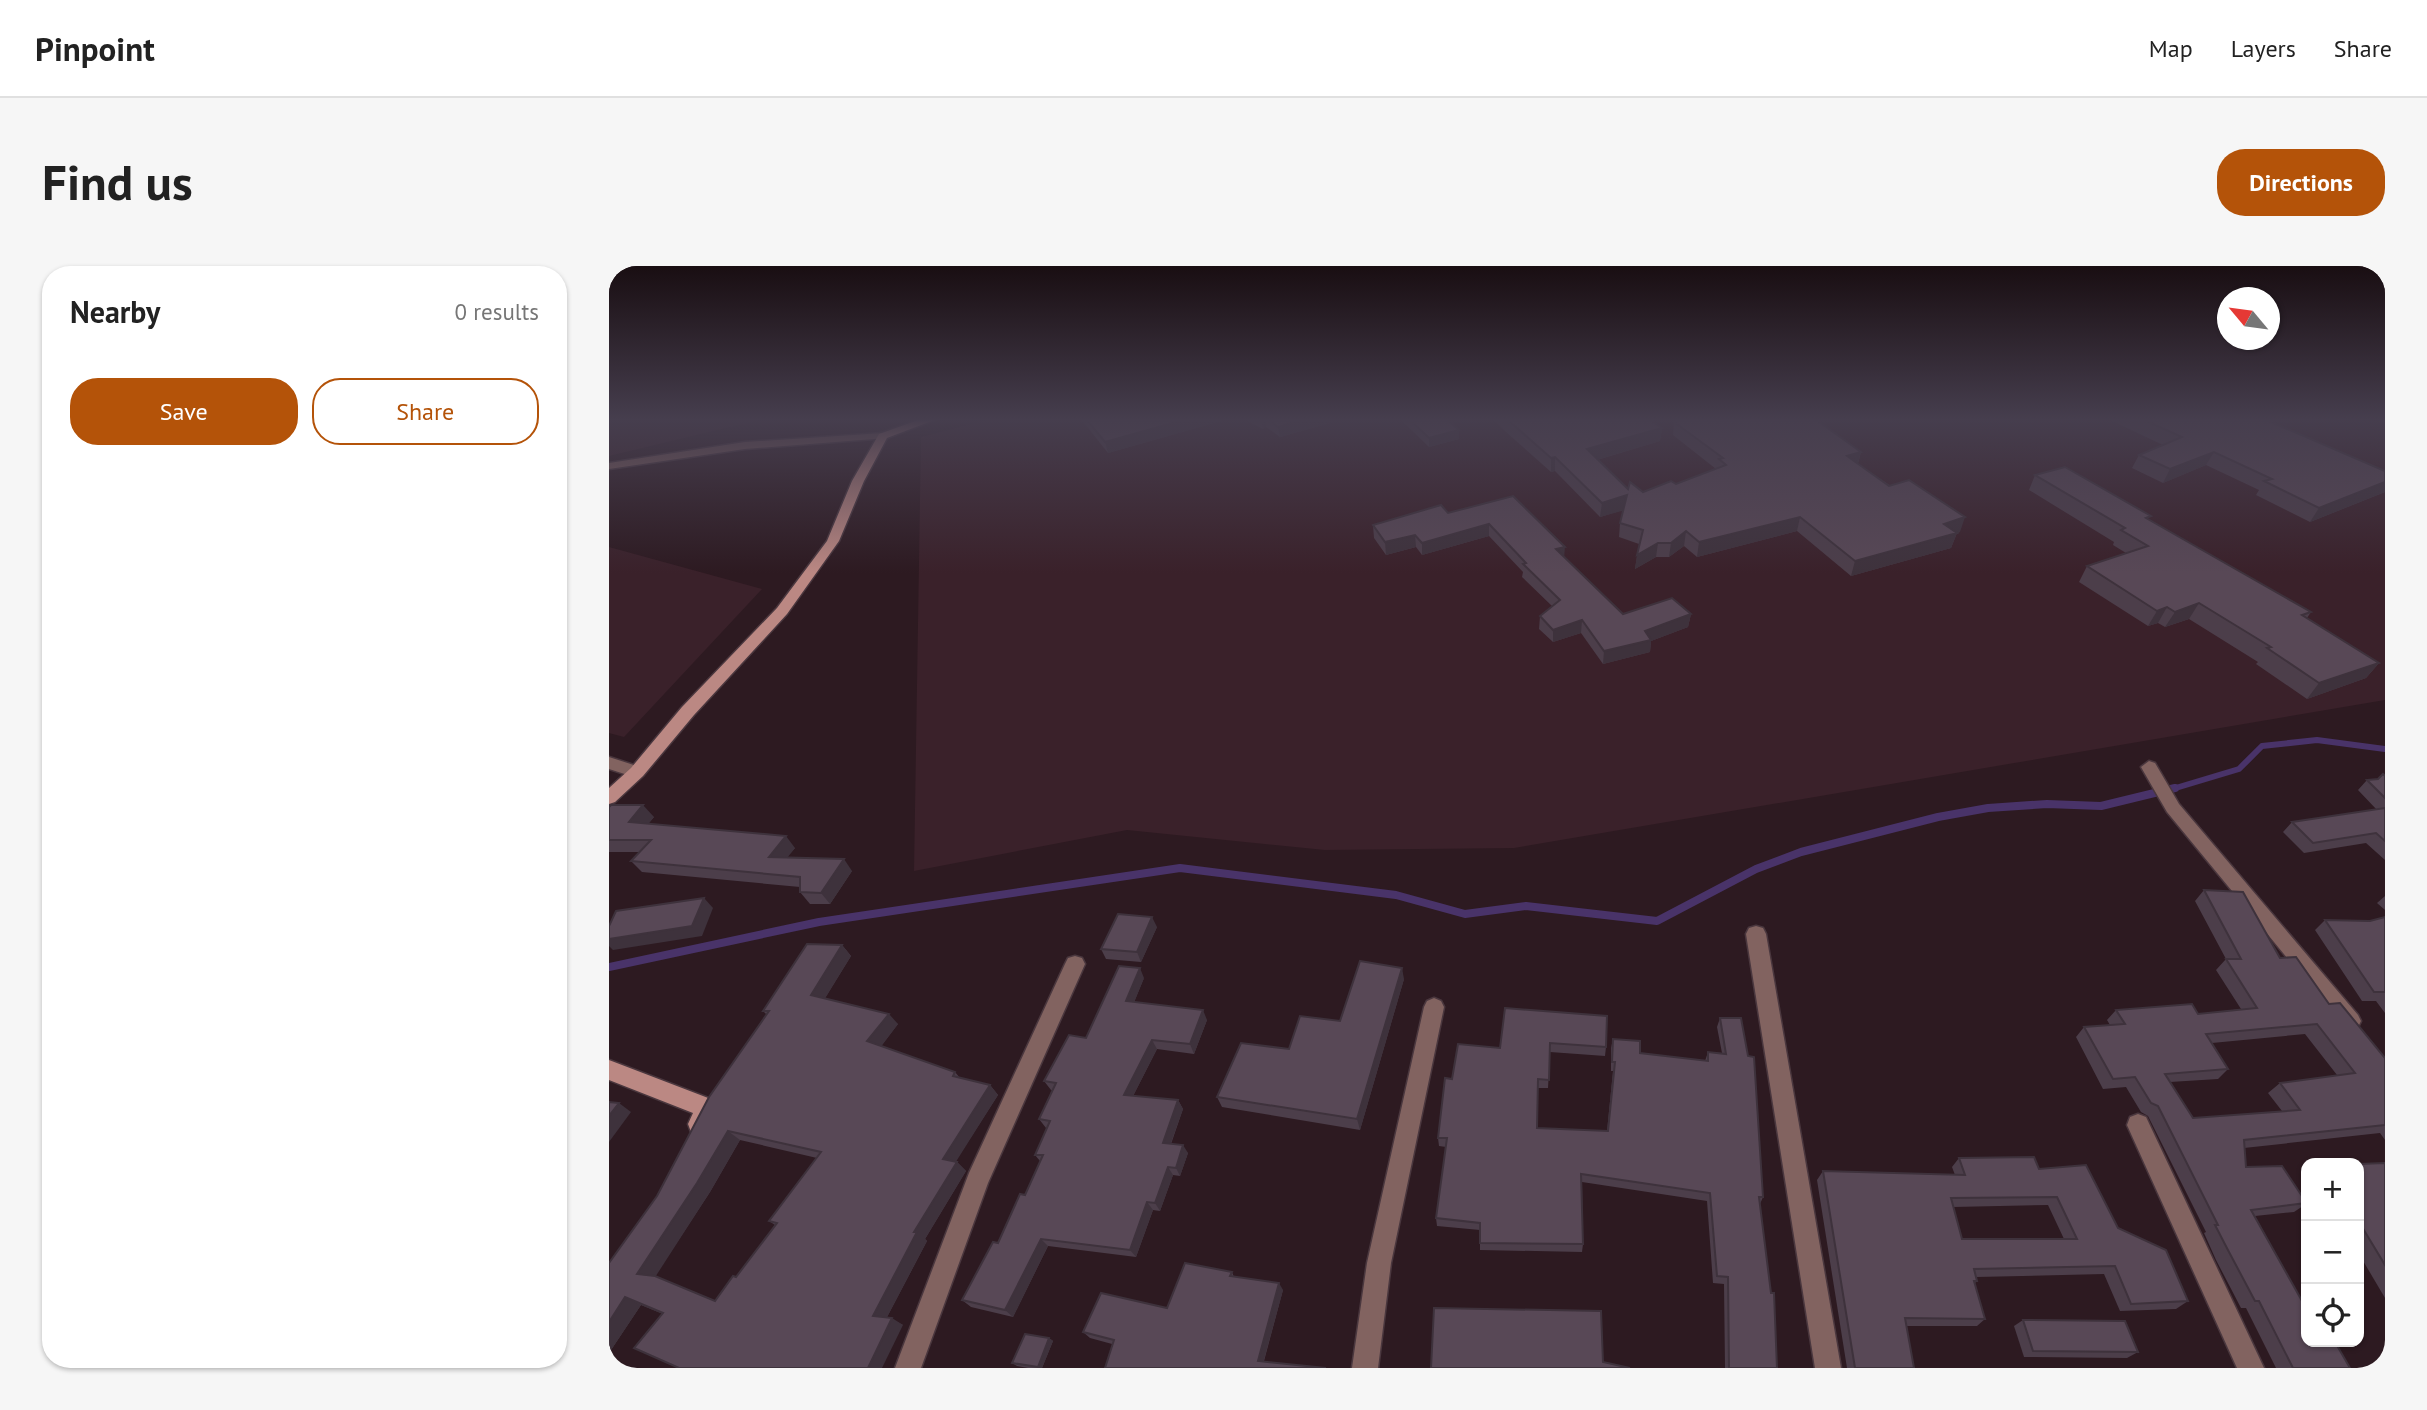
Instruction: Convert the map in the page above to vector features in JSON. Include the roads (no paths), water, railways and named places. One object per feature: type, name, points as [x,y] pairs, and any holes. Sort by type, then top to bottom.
[{"type":"street","points":[[609,799],[637,772],[688,711],[782,611],[833,541],[864,470]]},
{"type":"street","points":[[609,762],[637,772]]},
{"type":"street","points":[[2149,767],[2172,808],[2367,1040]]},
{"type":"street","points":[[1756,934],[1828,1368]]},
{"type":"street","points":[[908,1368],[977,1181],[1075,964]]},
{"type":"street","points":[[1365,1368],[1379,1263],[1434,1007]]},
{"type":"street","points":[[609,1070],[708,1108],[690,1141]]},
{"type":"street","points":[[2139,1125],[2251,1368]]},
{"type":"waterway","points":[[2169,790],[2239,769],[2262,746],[2317,740],[2385,749]]},
{"type":"waterway","points":[[609,967],[819,922],[1180,868],[1396,895],[1465,914],[1526,906],[1657,921],[1756,869],[1801,852],[1938,817],[1988,808],[2047,804],[2101,806],[2175,788]]}]
